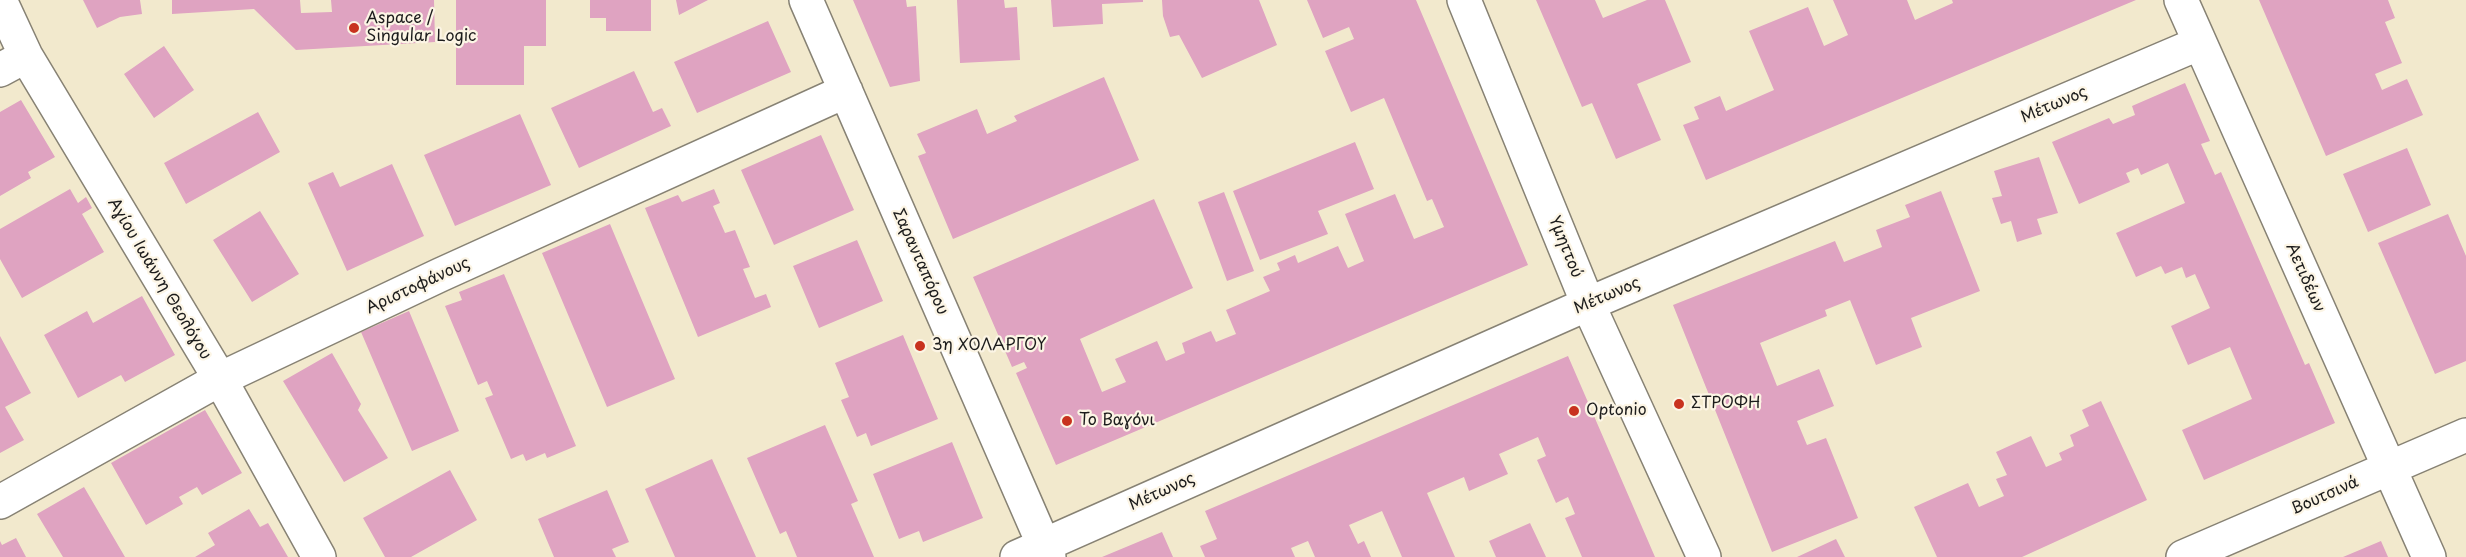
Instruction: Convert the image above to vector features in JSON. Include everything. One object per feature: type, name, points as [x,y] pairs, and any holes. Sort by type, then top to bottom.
[{"type":"street","name":"Αγίου Ιωάννη Θεολόγου","points":[[0,0],[13,63],[219,379],[319,557]]},
{"type":"street","name":"Σαρανταπόρου","points":[[806,0],[846,91],[1036,553]]},
{"type":"street","name":"Υμηττού","points":[[1464,0],[1588,304],[1704,557]]},
{"type":"street","name":"Αετιδέων","points":[[2181,0],[2428,557]]},
{"type":"street","name":"Μέτωνος","points":[[1036,553],[1588,304],[2200,43]]},
{"type":"street","name":"Αριστοφάνους","points":[[0,502],[219,379],[450,270],[846,91]]},
{"type":"street","name":"Βουτσινά","points":[[2183,557],[2466,435]]},
{"type":"building","points":[[83,0],[140,0],[142,14],[120,17],[97,28]]},
{"type":"building","name":"Aspace / Singular Logic","points":[[172,0],[300,0],[301,13],[332,12],[331,0],[434,0],[435,42],[296,50],[254,9],[172,14]]},
{"type":"building","points":[[456,0],[546,0],[546,46],[524,46],[524,85],[456,85]]},
{"type":"building","points":[[590,0],[651,0],[651,31],[606,31],[606,18],[590,18]]},
{"type":"building","points":[[676,0],[708,0],[679,15]]},
{"type":"building","points":[[853,0],[906,0],[907,7],[916,6],[920,81],[890,87]]},
{"type":"building","points":[[957,0],[1004,0],[1005,8],[1017,7],[1020,60],[960,63]]},
{"type":"building","points":[[1051,0],[1143,0],[1143,2],[1102,4],[1103,24],[1053,27]]},
{"type":"building","points":[[1162,0],[1259,0],[1277,45],[1202,78],[1179,35],[1170,37],[1163,16]]},
{"type":"building","points":[[1307,0],[1416,0],[1528,265],[1056,465],[1016,373],[1027,368],[1024,362],[1012,367],[973,277],[1154,199],[1193,288],[1080,339],[1102,392],[1126,382],[1115,359],[1157,341],[1166,361],[1185,353],[1182,343],[1211,331],[1216,342],[1236,334],[1226,310],[1270,291],[1263,277],[1280,270],[1277,263],[1295,255],[1298,263],[1338,246],[1348,268],[1364,261],[1345,214],[1395,194],[1414,239],[1444,227],[1432,199],[1427,201],[1384,98],[1351,112],[1325,51],[1354,39],[1349,27],[1323,38]]},
{"type":"building","points":[[1536,0],[1595,0],[1603,18],[1647,0],[1665,0],[1691,62],[1637,84],[1661,140],[1616,159],[1592,103],[1582,107]]},
{"type":"building","points":[[1833,0],[1907,0],[1915,20],[1953,3],[1952,0],[2136,0],[1706,180],[1683,125],[1699,119],[1694,107],[1720,96],[1726,111],[1774,90],[1749,31],[1808,7],[1824,46],[1848,35]]},
{"type":"building","points":[[2259,0],[2388,0],[2395,18],[2385,22],[2402,63],[2375,74],[2382,90],[2407,79],[2423,115],[2326,156]]},
{"type":"building","points":[[768,21],[791,72],[697,113],[674,62]]},
{"type":"building","points":[[164,46],[194,90],[154,118],[124,74]]},
{"type":"building","points":[[634,71],[653,112],[662,108],[671,126],[579,168],[551,108]]},
{"type":"building","points":[[1104,77],[1139,160],[953,239],[918,156],[926,153],[917,134],[977,109],[987,134],[1017,121],[1014,116]]},
{"type":"building","points":[[2185,83],[2210,141],[2201,144],[2215,175],[2221,172],[2305,365],[2309,363],[2335,423],[2204,480],[2182,430],[2252,399],[2230,347],[2188,365],[2171,326],[2210,308],[2195,274],[2186,278],[2182,267],[2165,274],[2161,266],[2136,277],[2116,233],[2185,203],[2168,163],[2141,175],[2138,168],[2126,173],[2130,182],[2079,204],[2052,142],[2109,118],[2113,124],[2135,115],[2132,106]]},
{"type":"building","points":[[21,100],[55,157],[28,172],[31,178],[0,196],[0,112]]},
{"type":"building","points":[[258,112],[280,152],[186,204],[164,163]]},
{"type":"building","points":[[520,114],[551,185],[455,226],[424,155]]},
{"type":"building","points":[[821,135],[854,210],[774,245],[741,170]]},
{"type":"building","points":[[1355,142],[1374,189],[1318,211],[1328,234],[1260,260],[1233,191]]},
{"type":"building","points":[[2407,148],[2431,205],[2368,232],[2343,174]]},
{"type":"building","points":[[2039,157],[2058,213],[2037,219],[2042,234],[2017,242],[2011,221],[2001,224],[1992,198],[2002,196],[1994,171]]},
{"type":"building","points":[[392,164],[424,236],[347,271],[308,183],[333,172],[340,187]]},
{"type":"building","points":[[70,189],[78,203],[86,197],[92,208],[82,214],[104,252],[22,298],[0,259],[0,229]]},
{"type":"building","points":[[714,189],[720,203],[713,206],[725,233],[735,230],[750,267],[743,269],[755,298],[766,294],[771,307],[698,337],[645,208],[678,195],[682,202]]},
{"type":"building","points":[[1941,191],[1980,291],[1911,318],[1922,347],[1876,365],[1850,300],[1825,310],[1827,316],[1760,343],[1777,386],[1819,369],[1834,406],[1797,421],[1807,445],[1826,438],[1858,518],[1772,552],[1673,305],[1835,241],[1844,262],[1882,247],[1876,230],[1910,217],[1905,205]]},
{"type":"building","points":[[1224,192],[1254,271],[1227,281],[1198,202]]},
{"type":"building","points":[[260,211],[299,274],[252,302],[213,240]]},
{"type":"building","points":[[2448,214],[2466,256],[2466,361],[2435,374],[2378,243]]},
{"type":"building","points":[[610,224],[675,379],[607,407],[542,253]]},
{"type":"building","points":[[857,240],[883,301],[819,328],[793,266]]},
{"type":"building","points":[[504,274],[576,446],[547,458],[545,453],[526,461],[523,454],[511,459],[485,398],[493,395],[487,381],[478,385],[445,306],[462,300],[459,292]]},
{"type":"building","points":[[142,296],[175,355],[125,382],[121,375],[78,398],[44,335],[87,311],[93,323]]},
{"type":"building","points":[[409,311],[459,431],[412,451],[361,332]]},
{"type":"building","points":[[903,335],[938,419],[871,446],[866,433],[857,437],[841,400],[849,397],[835,363]]},
{"type":"building","points":[[0,336],[31,393],[5,407],[24,440],[0,453]]},
{"type":"building","points":[[332,353],[361,404],[358,410],[388,458],[344,482],[283,381]]},
{"type":"building","points":[[1568,356],[1655,557],[1582,557],[1565,518],[1575,514],[1568,497],[1556,503],[1537,460],[1546,456],[1538,437],[1499,454],[1508,474],[1469,491],[1464,477],[1427,493],[1455,557],[1402,557],[1382,511],[1349,525],[1358,544],[1364,541],[1371,557],[1315,557],[1308,541],[1291,548],[1295,557],[1205,557],[1200,546],[1217,539],[1205,511]]},
{"type":"building","points":[[2101,401],[2147,500],[2022,557],[1937,557],[1914,507],[1968,483],[1979,507],[2004,496],[1996,479],[2007,475],[1996,452],[2031,436],[2046,467],[2062,460],[2059,453],[2074,446],[2070,435],[2089,426],[2082,410]]},
{"type":"building","points":[[205,410],[242,473],[202,495],[197,487],[179,497],[183,504],[146,525],[111,463]]},
{"type":"building","points":[[825,425],[858,501],[851,504],[874,557],[797,557],[786,531],[780,534],[747,458]]},
{"type":"building","points":[[952,442],[983,518],[923,542],[919,531],[899,539],[873,474]]},
{"type":"building","points":[[712,459],[756,557],[675,557],[645,489]]},
{"type":"building","points":[[450,470],[477,520],[411,557],[385,557],[363,518]]},
{"type":"building","points":[[84,487],[125,557],[63,557],[37,514]]},
{"type":"building","points":[[607,490],[629,542],[612,549],[616,557],[554,557],[538,519]]},
{"type":"building","points":[[249,509],[260,527],[268,523],[288,557],[195,557],[215,545],[208,533]]},
{"type":"building","points":[[1530,523],[1546,557],[1496,557],[1489,541]]},
{"type":"building","points":[[1162,532],[1173,557],[1102,557]]},
{"type":"building","points":[[16,538],[26,557],[0,557],[0,541],[2,545]]},
{"type":"building","points":[[1836,539],[1845,557],[1797,557]]},
{"type":"building","points":[[2381,541],[2388,557],[2343,557]]},
{"type":"place","name":"Aspace / Singular Logic","points":[[354,28]]},
{"type":"place","name":"3η ΧΟΛΑΡΓΟΥ","points":[[920,346]]},
{"type":"place","name":"ΣΤΡΟΦΗ","points":[[1679,404]]},
{"type":"place","name":"Optonio","points":[[1574,411]]},
{"type":"place","name":"Το Βαγόνι","points":[[1067,421]]}]
